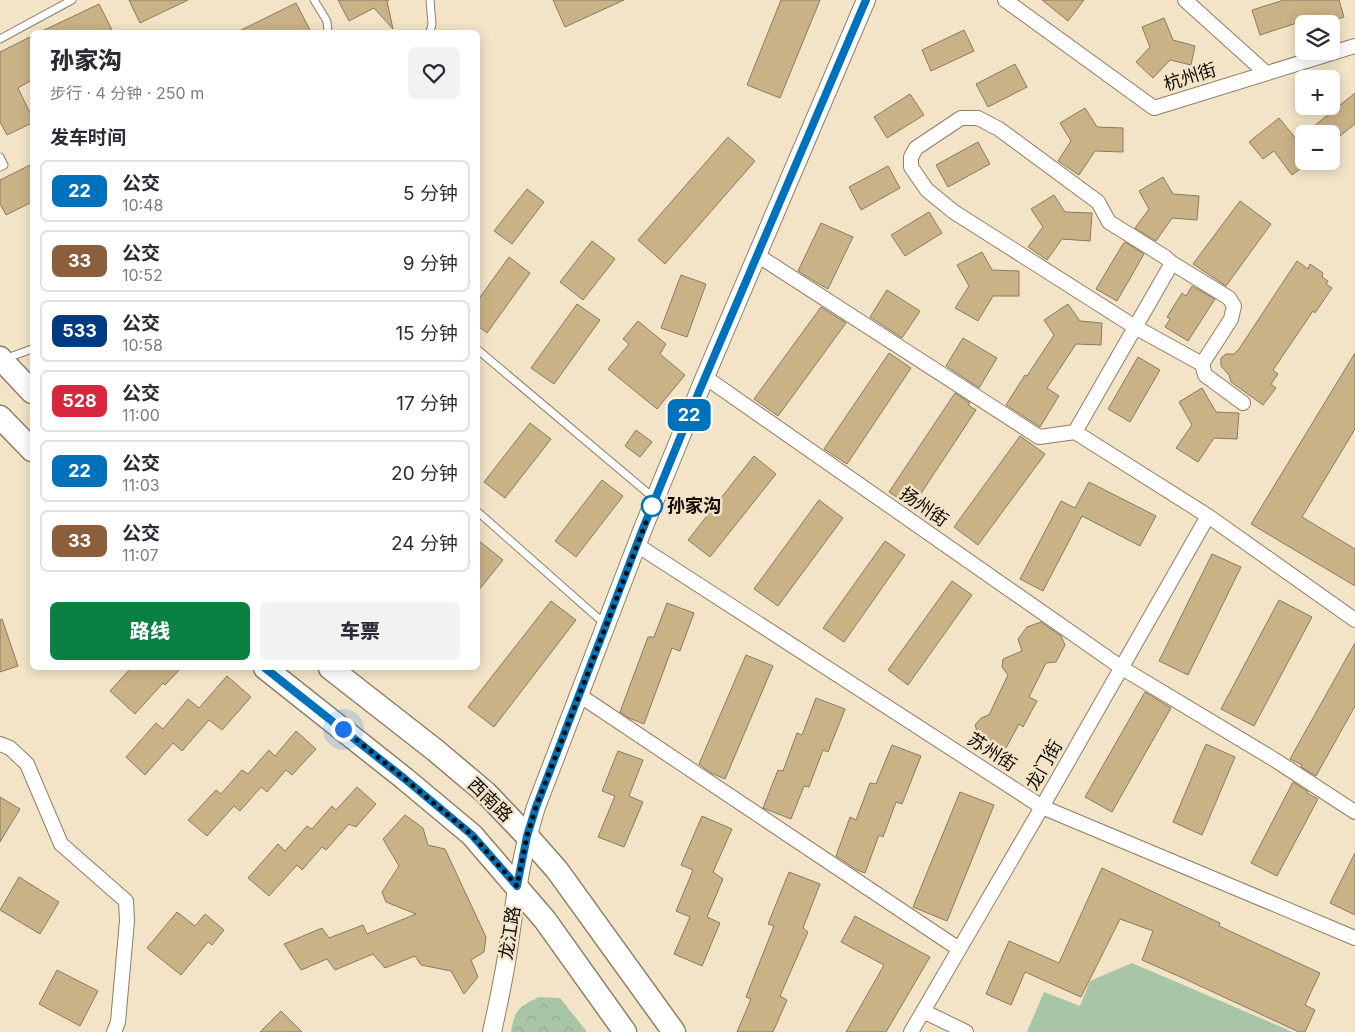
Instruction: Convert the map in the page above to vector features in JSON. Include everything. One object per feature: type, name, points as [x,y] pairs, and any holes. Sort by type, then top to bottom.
[{"type":"main road","points":[[0,360],[30,390]]},
{"type":"main road","points":[[0,417],[30,448]]},
{"type":"main road","points":[[268,670],[405,779],[472,835],[545,920],[625,1032]]},
{"type":"main road","name":"西南路","points":[[333,670],[435,750],[486,793],[527,836],[557,870],[674,1032]]},
{"type":"street","name":"龙江路","points":[[492,1032],[508,952],[517,886],[527,836],[536,807],[655,499],[866,0]]},
{"type":"street","name":"杭州街","points":[[1006,0],[1154,108],[1355,46]]},
{"type":"street","points":[[1185,0],[1266,73]]},
{"type":"street","points":[[1202,364],[1231,319],[1234,306],[1229,298],[1109,222],[1098,202],[999,129],[978,118],[961,118],[916,148],[911,157],[911,167],[927,190],[954,212],[1135,327],[1202,364],[1205,375],[1243,403]]},
{"type":"street","points":[[757,255],[1040,437],[1075,432],[1208,516],[1355,620]]},
{"type":"street","points":[[1075,432],[1172,263]]},
{"type":"street","name":"扬州街","points":[[705,377],[1122,668],[1275,760],[1355,812]]},
{"type":"street","name":"龙门街","points":[[911,1032],[1208,516]]},
{"type":"street","name":"苏州街","points":[[637,545],[1042,807],[1355,938]]},
{"type":"street","points":[[579,695],[959,949]]},
{"type":"street","points":[[0,744],[10,748],[28,764],[60,844],[126,900],[118,1022],[114,1032]]},
{"type":"street","points":[[923,1011],[966,1032]]},
{"type":"lane","points":[[0,39],[72,0]]},
{"type":"lane","points":[[314,0],[327,21],[328,30]]},
{"type":"lane","points":[[430,0],[432,24],[430,30]]},
{"type":"lane","points":[[0,158],[4,165],[0,167]]},
{"type":"lane","points":[[0,360],[30,350]]},
{"type":"lane","points":[[480,352],[655,499]]},
{"type":"lane","points":[[480,514],[606,626]]},
{"type":"green space","points":[[1132,963],[1293,1032],[1027,1032],[1044,992],[1080,1006],[1090,981]]},
{"type":"green space","points":[[539,997],[560,998],[587,1032],[511,1032],[514,1019],[519,1010],[527,1003]]},
{"type":"building","points":[[129,0],[188,0],[140,23]]},
{"type":"building","points":[[338,0],[389,0],[387,1],[393,29],[374,8],[349,21]]},
{"type":"building","points":[[553,0],[624,0],[565,27]]},
{"type":"building","points":[[781,0],[820,0],[780,98],[747,85]]},
{"type":"building","points":[[1042,0],[1084,0],[1068,21]]},
{"type":"building","points":[[1284,0],[1339,0],[1344,17],[1340,18],[1340,15],[1295,15],[1295,24],[1260,35],[1252,10]]},
{"type":"building","points":[[296,3],[310,30],[241,30]]},
{"type":"building","points":[[99,4],[112,30],[44,30]]},
{"type":"building","points":[[1164,18],[1173,40],[1195,46],[1191,65],[1170,60],[1153,78],[1136,62],[1150,47],[1142,27]]},
{"type":"building","points":[[964,30],[974,51],[931,71],[922,50]]},
{"type":"building","points":[[30,37],[30,81],[18,88],[30,113],[30,124],[7,135],[0,122],[0,52]]},
{"type":"building","points":[[1015,64],[1027,87],[988,107],[976,84]]},
{"type":"building","points":[[1355,93],[1355,124],[1340,136],[1340,125],[1315,125],[1328,115],[1340,115],[1340,105]]},
{"type":"building","points":[[910,94],[924,115],[887,138],[874,117]]},
{"type":"building","points":[[1085,108],[1097,127],[1123,128],[1123,152],[1095,151],[1079,175],[1058,161],[1071,141],[1060,123]]},
{"type":"building","points":[[1279,118],[1295,138],[1295,170],[1299,170],[1292,175],[1274,151],[1263,159],[1249,142]]},
{"type":"building","points":[[728,137],[755,161],[665,264],[638,240]]},
{"type":"building","points":[[978,142],[990,164],[948,187],[936,165]]},
{"type":"building","points":[[30,165],[30,203],[6,215],[0,204],[0,180]]},
{"type":"building","points":[[888,166],[900,188],[861,210],[849,187]]},
{"type":"building","points":[[1163,177],[1173,194],[1199,196],[1197,220],[1172,218],[1156,241],[1135,228],[1149,209],[1139,191]]},
{"type":"building","points":[[527,189],[544,202],[512,244],[494,231]]},
{"type":"building","points":[[1054,195],[1065,212],[1092,213],[1090,241],[1062,239],[1047,260],[1028,247],[1043,227],[1031,209]]},
{"type":"building","points":[[1240,201],[1271,224],[1226,286],[1193,264]]},
{"type":"building","points":[[929,212],[942,233],[905,256],[891,235]]},
{"type":"building","points":[[821,223],[853,237],[828,289],[798,271]]},
{"type":"building","points":[[592,241],[615,259],[583,300],[560,282]]},
{"type":"building","points":[[1125,242],[1144,254],[1117,301],[1096,289]]},
{"type":"building","points":[[982,252],[992,270],[1019,271],[1019,296],[993,296],[978,321],[955,308],[969,286],[957,265]]},
{"type":"building","points":[[509,257],[530,273],[487,333],[480,328],[480,297]]},
{"type":"building","points":[[1297,261],[1308,269],[1310,264],[1323,273],[1322,277],[1328,281],[1326,284],[1332,288],[1315,313],[1313,311],[1273,370],[1278,374],[1271,384],[1276,388],[1263,405],[1231,382],[1229,375],[1221,366],[1221,358],[1226,354],[1234,354],[1239,349]]},
{"type":"building","points":[[681,275],[706,284],[687,337],[661,328]]},
{"type":"building","points":[[1192,286],[1215,299],[1188,341],[1165,327],[1170,319],[1167,317],[1182,293],[1186,296]]},
{"type":"building","points":[[887,290],[920,311],[902,338],[870,317]]},
{"type":"building","points":[[577,304],[600,320],[554,384],[531,368]]},
{"type":"building","points":[[1068,304],[1080,321],[1102,323],[1101,345],[1076,344],[1047,388],[1059,396],[1040,427],[1006,405],[1054,335],[1044,320]]},
{"type":"building","points":[[821,307],[846,323],[778,416],[754,399]]},
{"type":"building","points":[[638,321],[666,344],[660,354],[685,375],[657,409],[608,369],[629,344],[623,339]]},
{"type":"building","points":[[963,338],[997,358],[979,388],[946,366]]},
{"type":"building","points":[[889,353],[911,368],[847,464],[824,449]]},
{"type":"building","points":[[1355,353],[1355,429],[1302,517],[1355,549],[1355,586],[1251,524]]},
{"type":"building","points":[[1138,357],[1160,370],[1130,422],[1108,409]]},
{"type":"building","points":[[1202,388],[1216,412],[1239,413],[1237,439],[1214,438],[1198,462],[1176,448],[1192,425],[1179,402]]},
{"type":"building","points":[[955,393],[970,403],[968,405],[976,410],[912,507],[889,492]]},
{"type":"building","points":[[530,423],[551,439],[505,498],[484,482]]},
{"type":"building","points":[[636,430],[652,442],[640,457],[625,446]]},
{"type":"building","points":[[1020,436],[1045,454],[978,545],[954,527]]},
{"type":"building","points":[[754,456],[776,474],[710,557],[688,540]]},
{"type":"building","points":[[602,480],[623,496],[576,557],[555,541]]},
{"type":"building","points":[[1089,482],[1156,516],[1140,546],[1082,516],[1043,591],[1020,579],[1061,501],[1075,508]]},
{"type":"building","points":[[819,500],[843,518],[778,606],[754,589]]},
{"type":"building","points":[[885,541],[905,555],[844,642],[823,628]]},
{"type":"building","points":[[480,542],[503,560],[480,589]]},
{"type":"building","points":[[1212,554],[1241,567],[1188,675],[1159,661]]},
{"type":"building","points":[[952,581],[972,595],[908,685],[888,670]]},
{"type":"building","points":[[1279,600],[1312,617],[1254,726],[1221,709]]},
{"type":"building","points":[[551,601],[576,620],[494,727],[468,707]]},
{"type":"building","points":[[667,603],[694,613],[680,651],[672,648],[644,724],[620,712],[648,637],[654,637]]},
{"type":"building","points":[[2,619],[18,666],[0,672],[0,620]]},
{"type":"building","points":[[1041,622],[1061,636],[1065,645],[1056,662],[1046,663],[1029,697],[1037,701],[1023,727],[1019,724],[1006,748],[978,734],[975,725],[981,718],[989,715],[1008,675],[1002,667],[1003,659],[1022,651],[1018,639],[1027,627]]},
{"type":"building","points":[[1355,643],[1355,706],[1316,776],[1301,767],[1302,765],[1290,759]]},
{"type":"building","points":[[746,655],[773,666],[725,779],[711,773],[699,764]]},
{"type":"building","points":[[129,670],[179,670],[165,685],[163,683],[135,714],[110,691]]},
{"type":"building","points":[[227,676],[251,697],[222,730],[209,720],[182,751],[173,743],[145,775],[126,757],[156,723],[163,729],[188,699],[199,708]]},
{"type":"building","points":[[1145,692],[1171,708],[1112,812],[1085,797]]},
{"type":"building","points":[[816,698],[845,709],[828,752],[823,750],[809,787],[804,786],[791,819],[763,808],[778,770],[783,771],[797,733],[802,735]]},
{"type":"building","points":[[296,731],[316,749],[292,775],[286,770],[267,792],[261,787],[240,811],[234,806],[207,836],[188,820],[216,790],[221,794],[242,770],[248,774],[269,750],[275,756]]},
{"type":"building","points":[[1206,744],[1235,757],[1202,835],[1173,822]]},
{"type":"building","points":[[892,745],[921,756],[902,804],[896,802],[883,837],[879,835],[865,873],[836,856],[850,817],[856,820],[870,783],[876,784]]},
{"type":"building","points":[[618,751],[643,760],[629,796],[643,802],[624,847],[598,837],[615,796],[602,791]]},
{"type":"building","points":[[1293,782],[1318,799],[1277,876],[1251,863]]},
{"type":"building","points":[[357,787],[376,804],[356,827],[349,824],[326,850],[322,847],[302,870],[297,865],[269,896],[248,878],[278,844],[285,851],[307,826],[312,829],[332,806],[336,810]]},
{"type":"building","points":[[960,792],[994,805],[947,921],[913,907]]},
{"type":"building","points":[[0,797],[20,809],[0,842]]},
{"type":"building","points":[[405,815],[423,828],[428,845],[445,849],[486,937],[484,952],[471,960],[478,977],[464,994],[451,971],[421,965],[415,956],[385,968],[373,954],[335,970],[327,959],[301,970],[284,944],[322,928],[329,938],[363,925],[367,934],[416,914],[386,902],[382,892],[399,866],[383,839]]},
{"type":"building","points":[[702,816],[732,829],[713,872],[723,879],[707,917],[720,923],[702,966],[674,954],[690,917],[676,911],[693,870],[681,865]]},
{"type":"building","points":[[1355,853],[1355,915],[1330,903]]},
{"type":"building","points":[[1102,868],[1220,923],[1219,926],[1320,973],[1305,1005],[1315,1010],[1305,1032],[1299,1032],[1142,960],[1153,931],[1120,919],[1081,997],[1025,972],[1011,1005],[986,994],[1009,941],[1059,963]]},
{"type":"building","points":[[789,872],[820,884],[803,928],[808,932],[780,996],[787,1000],[773,1032],[737,1032],[751,999],[746,997],[774,926],[768,924]]},
{"type":"building","points":[[19,877],[59,902],[40,934],[0,910]]},
{"type":"building","points":[[177,912],[195,926],[205,914],[224,930],[212,945],[208,942],[181,975],[147,948]]},
{"type":"building","points":[[855,916],[930,957],[886,1032],[846,1032],[884,965],[841,942]]},
{"type":"building","points":[[57,970],[98,991],[80,1026],[39,1004]]},
{"type":"building","points":[[281,1011],[302,1032],[260,1032]]},
{"type":"bus line","name":"22","points":[[268,670],[405,779],[472,835],[517,886],[527,836],[536,807],[642,531],[705,377],[866,0]]},
{"type":"place","name":"孙家沟","points":[[652,506]]},
{"type":"route","points":[[343,729],[472,835],[517,886],[527,836],[536,807],[655,499],[652,506]]}]
